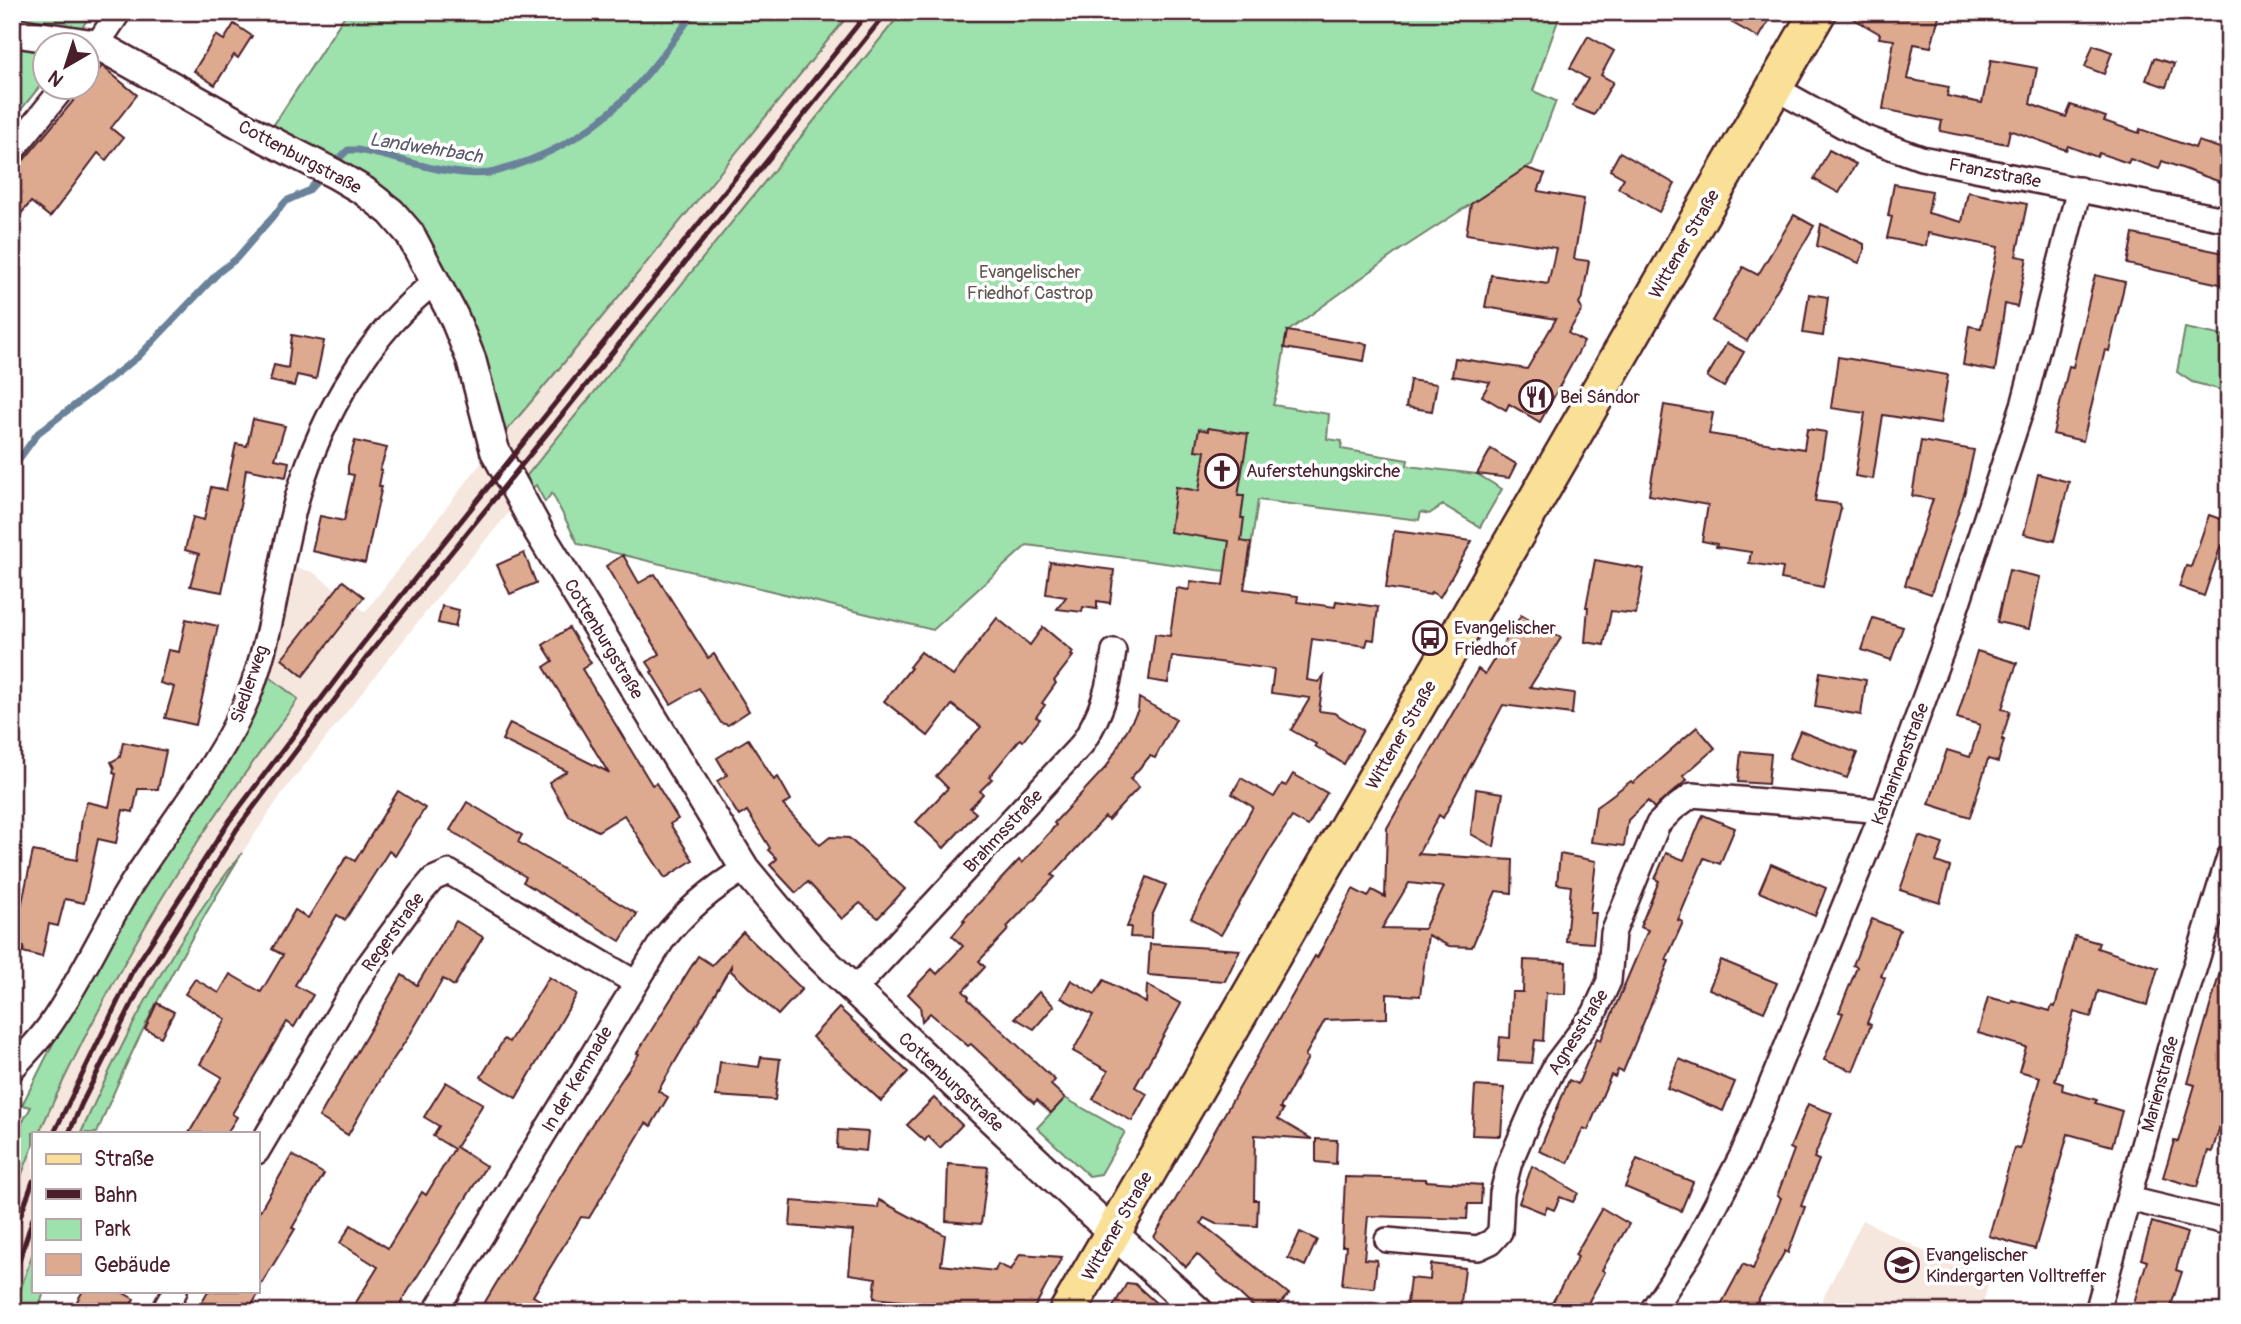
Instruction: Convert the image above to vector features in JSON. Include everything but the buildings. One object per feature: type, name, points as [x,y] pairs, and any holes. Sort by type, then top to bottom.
[{"type":"main road","name":"Wittener Straße","points":[[1067,1312],[1818,12]]},
{"type":"street","points":[[102,38],[119,12]]},
{"type":"street","name":"Cottenburgstraße","points":[[12,32],[32,37]]},
{"type":"street","name":"Cottenburgstraße","points":[[102,56],[325,169],[364,191],[391,212],[410,234],[454,317],[471,359],[495,451],[539,532],[745,869],[809,946],[854,990],[1199,1312]]},
{"type":"street","name":"Franzstraße","points":[[1775,88],[1863,136],[1922,158],[2229,220]]},
{"type":"street","points":[[12,151],[52,102]]},
{"type":"street","name":"Katharinenstraße","points":[[1651,1312],[1691,1252],[1744,1153],[1883,811],[1945,642],[2024,401],[2079,189]]},
{"type":"street","name":"Siedlerweg","points":[[12,1069],[50,1026],[130,887],[235,726],[258,667],[298,496],[321,433],[348,385],[390,322],[436,281]]},
{"type":"street","name":"Brahmsstraße","points":[[854,990],[1082,744],[1100,712],[1110,685],[1114,651]]},
{"type":"street","name":"Agnesstraße","points":[[1387,1240],[1478,1248],[1500,1232],[1502,1192],[1510,1162],[1556,1064],[1594,1014],[1609,981],[1614,933],[1658,824],[1673,808],[1692,795],[1883,811]]},
{"type":"street","name":"Marienstraße","points":[[2097,1312],[2170,1047],[2229,857]]},
{"type":"street","name":"In der Kemnade","points":[[435,1312],[662,941],[676,921],[722,882],[745,869]]},
{"type":"street","name":"Regerstraße","points":[[259,1149],[364,971],[421,893],[433,880],[449,872],[636,983]]},
{"type":"street","points":[[2129,1199],[2229,1223]]},
{"type":"street","points":[[163,1312],[174,1292]]},
{"type":"shaded area","points":[[851,12],[902,12],[524,479],[503,435]]},
{"type":"shaded area","points":[[482,462],[512,509],[445,588],[283,792],[242,853],[208,896],[122,1046],[81,1132],[39,1132],[89,1026],[148,920],[197,842],[297,700],[267,675],[293,567],[313,572],[343,595],[350,586],[364,597],[358,606],[365,612]]},
{"type":"shaded area","points":[[32,1149],[32,1255],[12,1312],[12,1199]]},
{"type":"shaded area","name":"Evangelischer Kindergarten Volltreffer","points":[[1863,1220],[1935,1257],[1992,1273],[1980,1312],[1816,1312]]},
{"type":"green space","points":[[12,12],[92,12],[79,32],[32,32],[32,96],[12,121]]},
{"type":"green space","points":[[347,12],[851,12],[503,435],[486,366],[455,288],[427,236],[388,192],[273,126]]},
{"type":"green space","name":"Evangelischer Friedhof Castrop","points":[[902,12],[1561,12],[1533,91],[1556,101],[1532,164],[1400,250],[1287,332],[1273,405],[1329,414],[1327,439],[1342,441],[1341,449],[1408,460],[1407,466],[1477,474],[1502,489],[1480,527],[1443,505],[1429,514],[1421,512],[1419,520],[1258,500],[1247,574],[1027,545],[933,630],[578,544],[552,493],[545,502],[536,485],[530,490],[524,479]]},
{"type":"green space","points":[[2185,328],[2229,337],[2229,392],[2192,382],[2177,372]]},
{"type":"green space","points":[[267,675],[298,699],[193,848],[122,967],[87,1032],[39,1132],[32,1132],[32,1149],[12,1199],[12,1141],[31,1107],[22,1105],[108,941],[232,753],[252,714]]},
{"type":"green space","points":[[242,853],[163,990],[97,1132],[81,1132],[152,988],[218,885]]},
{"type":"green space","points":[[1065,1098],[1125,1132],[1101,1174],[1089,1176],[1037,1128]]},
{"type":"green space","points":[[32,1255],[32,1292],[44,1292],[38,1312],[13,1312]]},
{"type":"waterway","name":"Landwehrbach","points":[[332,165],[348,150],[373,153],[440,170],[473,174],[494,172],[530,160],[582,134],[624,100],[660,59],[694,12]]},
{"type":"waterway","name":"Landwehrbach","points":[[12,469],[38,433],[138,357],[219,272],[236,259],[286,201],[308,191],[324,174]]},
{"type":"railway","points":[[54,1132],[132,972],[230,820],[361,646],[868,12]]},
{"type":"railway","points":[[69,1132],[144,980],[237,829],[370,653],[887,12]]},
{"type":"railway","points":[[12,1239],[32,1184]]},
{"type":"railway","points":[[12,1282],[32,1221]]},
{"type":"place","name":"Bei Sándor","points":[[1536,397]]},
{"type":"place","name":"Auferstehungskirche","points":[[1222,471]]},
{"type":"place","name":"Evangelischer Friedhof","points":[[1430,638]]},
{"type":"place","name":"Evangelischer Kindergarten Volltreffer","points":[[1902,1265]]}]
